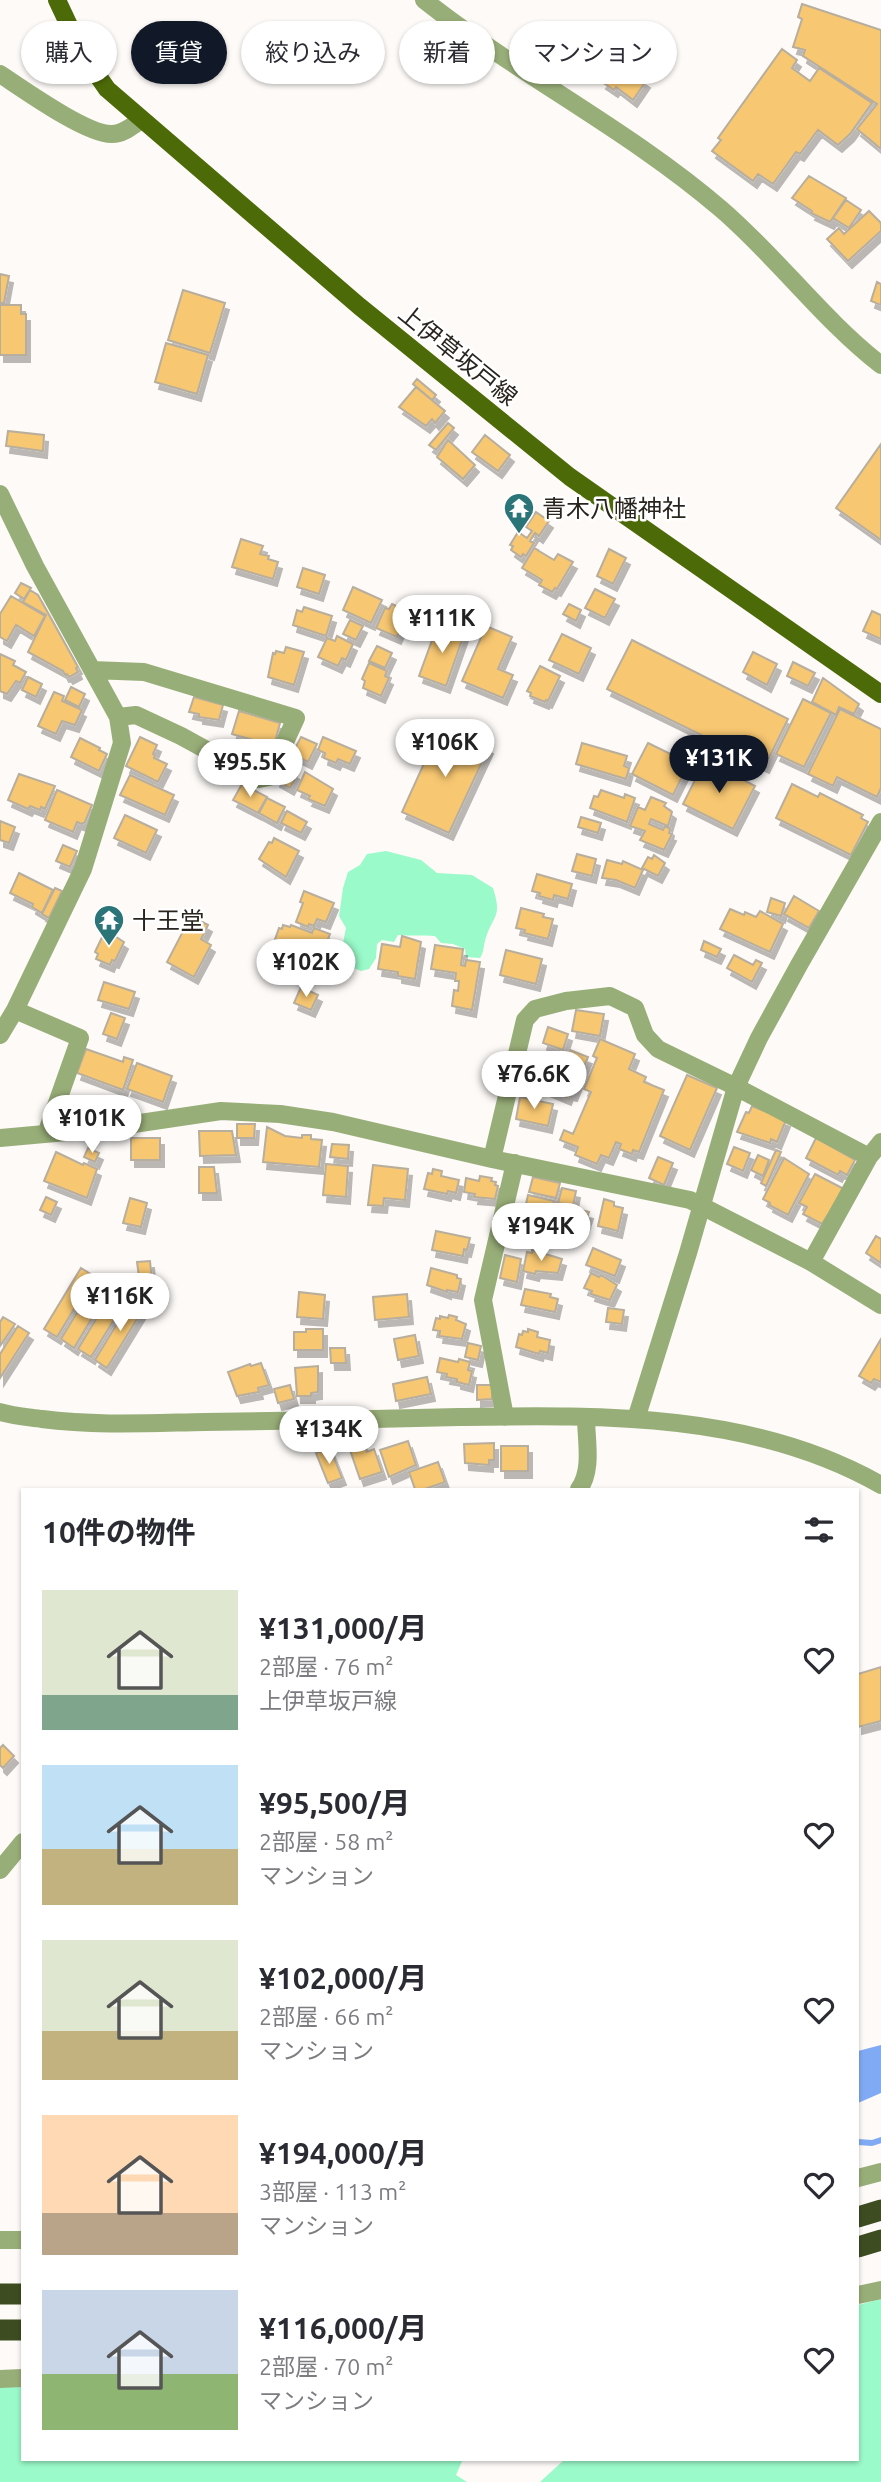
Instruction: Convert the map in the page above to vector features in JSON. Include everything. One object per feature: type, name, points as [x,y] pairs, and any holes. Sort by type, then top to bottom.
[{"type":"highway","points":[[859,2217],[881,2210]]},
{"type":"highway","points":[[0,2294],[21,2294]]},
{"type":"highway","points":[[0,2330],[21,2330]]},
{"type":"main road","name":"上伊草坂戸線","points":[[57,0],[88,62],[107,89],[359,306],[570,477],[881,694]]},
{"type":"street","points":[[424,0],[665,165],[721,209],[770,254],[852,342],[881,365]]},
{"type":"street","points":[[0,74],[93,129],[111,134],[127,130],[141,120]]},
{"type":"street","points":[[0,494],[35,566],[117,717],[122,743],[83,869],[15,1010],[0,1035]]},
{"type":"street","points":[[92,670],[144,673],[296,718],[269,777],[259,779],[181,736],[136,715],[117,717]]},
{"type":"street","points":[[636,1419],[736,1087],[792,977],[881,822]]},
{"type":"street","points":[[492,1159],[525,1020],[535,1009],[566,1001],[610,996],[635,1008],[645,1035],[658,1049],[869,1157]]},
{"type":"street","points":[[15,1010],[80,1038],[46,1134]]},
{"type":"street","points":[[0,1138],[100,1129],[221,1111],[279,1114],[333,1122],[492,1159],[690,1200],[811,1262],[881,1305]]},
{"type":"street","points":[[811,1262],[869,1157],[881,1142]]},
{"type":"street","points":[[505,1417],[483,1300],[514,1163]]},
{"type":"street","points":[[0,1412],[86,1424],[505,1417],[586,1417],[684,1422],[767,1439],[813,1454],[862,1474],[881,1485]]},
{"type":"street","points":[[580,1488],[585,1481],[587,1468],[586,1417]]},
{"type":"street","points":[[0,1870],[21,1844]]},
{"type":"street","points":[[859,2178],[881,2172]]},
{"type":"street","points":[[0,2239],[21,2240]]},
{"type":"street","points":[[859,2295],[881,2290]]},
{"type":"street","points":[[0,2379],[21,2378]]},
{"type":"green space","points":[[386,851],[421,860],[437,873],[472,875],[493,888],[497,912],[480,958],[466,957],[465,949],[441,943],[435,936],[398,935],[394,942],[382,940],[377,944],[376,958],[369,969],[361,971],[337,961],[336,951],[343,943],[346,928],[339,916],[348,872],[360,865],[367,854]]},
{"type":"green space","points":[[881,2299],[881,2482],[540,2482],[563,2461],[859,2461],[859,2305]]},
{"type":"green space","points":[[0,2386],[21,2386],[21,2461],[462,2461],[456,2475],[467,2482],[0,2482]]},
{"type":"water","points":[[881,2045],[881,2093],[859,2103],[859,2051]]},
{"type":"building","points":[[802,4],[881,30],[881,149],[857,129],[877,104],[803,56],[805,50],[793,47],[802,19],[798,17]]},
{"type":"building","points":[[782,49],[797,60],[792,68],[810,81],[819,68],[872,103],[850,134],[838,145],[818,130],[800,154],[796,152],[773,184],[758,174],[753,181],[712,151],[721,140],[718,138]]},
{"type":"building","points":[[605,84],[644,84],[633,100],[616,87],[614,90]]},
{"type":"building","points":[[809,176],[846,198],[830,222],[811,213],[812,211],[792,198]]},
{"type":"building","points":[[846,200],[861,210],[849,228],[833,218]]},
{"type":"building","points":[[869,211],[881,223],[881,231],[848,261],[827,239],[839,228],[844,234]]},
{"type":"building","points":[[0,274],[9,276],[4,303],[0,303]]},
{"type":"building","points":[[877,282],[881,284],[881,305],[871,301]]},
{"type":"building","points":[[183,290],[225,303],[210,353],[168,340]]},
{"type":"building","points":[[0,305],[21,305],[21,314],[26,314],[26,355],[0,355]]},
{"type":"building","points":[[166,343],[208,355],[197,394],[155,382]]},
{"type":"building","points":[[417,379],[436,395],[432,400],[413,384]]},
{"type":"building","points":[[416,387],[445,411],[435,423],[432,419],[426,426],[399,407]]},
{"type":"building","points":[[448,423],[454,428],[436,450],[429,445]]},
{"type":"building","points":[[8,431],[44,435],[43,451],[6,446]]},
{"type":"building","points":[[485,435],[510,455],[498,471],[472,452]]},
{"type":"building","points":[[448,440],[475,465],[463,479],[437,457]]},
{"type":"building","points":[[881,444],[881,540],[836,508]]},
{"type":"building","name":"青木八幡神社","points":[[536,512],[549,521],[539,536],[535,533],[530,541],[534,543],[526,556],[523,554],[521,557],[511,550],[513,546],[510,545],[518,532],[527,538],[532,531],[526,527]]},
{"type":"building","points":[[241,539],[263,546],[260,554],[278,562],[273,579],[232,567]]},
{"type":"building","points":[[534,548],[554,560],[558,554],[573,562],[557,589],[552,592],[539,585],[542,580],[522,568]]},
{"type":"building","points":[[609,549],[626,558],[613,584],[597,576]]},
{"type":"building","points":[[303,568],[325,575],[319,594],[297,587]]},
{"type":"building","points":[[21,583],[31,588],[24,599],[15,593]]},
{"type":"building","points":[[353,587],[382,600],[371,623],[343,610]]},
{"type":"building","points":[[595,589],[615,599],[605,618],[585,608]]},
{"type":"building","points":[[30,590],[38,595],[78,667],[78,672],[69,677],[28,652],[46,615],[23,602]]},
{"type":"building","points":[[11,596],[45,616],[34,636],[16,625],[7,641],[0,637],[0,614]]},
{"type":"building","points":[[392,604],[408,612],[397,637],[376,628],[385,608],[389,609]]},
{"type":"building","points":[[569,604],[581,610],[576,621],[563,614]]},
{"type":"building","points":[[304,607],[332,616],[326,636],[293,625],[297,610],[302,612]]},
{"type":"building","points":[[872,611],[881,615],[881,639],[863,631]]},
{"type":"building","points":[[350,620],[363,626],[356,640],[343,634]]},
{"type":"building","points":[[438,624],[464,634],[446,686],[419,676]]},
{"type":"building","points":[[486,626],[512,637],[498,669],[513,675],[503,698],[462,681]]},
{"type":"building","points":[[562,634],[591,648],[579,674],[549,660]]},
{"type":"building","points":[[337,636],[353,644],[346,660],[342,658],[338,666],[318,657],[327,638],[335,641]]},
{"type":"building","points":[[632,640],[788,719],[765,766],[607,689]]},
{"type":"building","points":[[377,646],[392,653],[385,668],[369,661]]},
{"type":"building","points":[[286,647],[304,652],[294,685],[268,677],[273,653],[284,653]]},
{"type":"building","points":[[753,652],[777,664],[767,685],[743,672]]},
{"type":"building","points":[[0,654],[15,661],[13,665],[26,672],[20,683],[16,681],[7,694],[0,691]]},
{"type":"building","points":[[793,662],[815,673],[808,686],[787,676]]},
{"type":"building","points":[[369,663],[387,671],[385,676],[389,678],[381,696],[363,688],[365,681],[362,679]]},
{"type":"building","points":[[540,666],[560,676],[545,702],[530,696],[531,693],[527,691]]},
{"type":"building","points":[[28,677],[42,684],[36,697],[22,690]]},
{"type":"building","points":[[823,678],[859,704],[854,714],[839,707],[836,715],[812,702]]},
{"type":"building","points":[[71,687],[85,694],[79,707],[65,700]]},
{"type":"building","points":[[54,692],[64,696],[62,701],[82,710],[75,725],[62,721],[56,734],[38,726]]},
{"type":"building","points":[[194,697],[223,705],[219,720],[199,717],[199,714],[189,712]]},
{"type":"building","points":[[803,699],[831,713],[804,767],[776,754]]},
{"type":"building","points":[[840,709],[881,729],[881,788],[877,797],[837,777],[833,786],[808,774]]},
{"type":"building","points":[[239,711],[280,723],[274,746],[232,734]]},
{"type":"building","points":[[441,726],[489,747],[449,833],[402,812]]},
{"type":"building","points":[[140,737],[157,745],[154,758],[167,764],[158,782],[126,766]]},
{"type":"building","points":[[301,737],[317,744],[308,762],[292,754]]},
{"type":"building","points":[[323,737],[356,751],[350,764],[338,759],[336,763],[324,758],[325,753],[318,750]]},
{"type":"building","points":[[80,738],[107,754],[99,771],[71,757]]},
{"type":"building","points":[[582,743],[627,756],[624,766],[629,768],[626,779],[576,764]]},
{"type":"building","points":[[648,743],[689,763],[673,795],[632,774]]},
{"type":"building","points":[[705,760],[755,786],[733,829],[683,804]]},
{"type":"building","points":[[284,766],[298,774],[290,788],[276,780]]},
{"type":"building","points":[[305,772],[333,789],[325,806],[308,799],[310,796],[297,790]]},
{"type":"building","points":[[19,774],[55,786],[45,809],[30,806],[28,809],[8,800]]},
{"type":"building","points":[[130,775],[174,795],[165,815],[120,795]]},
{"type":"building","points":[[242,784],[267,797],[258,813],[233,800]]},
{"type":"building","points":[[792,784],[818,797],[820,793],[863,815],[861,818],[868,822],[851,855],[776,818]]},
{"type":"building","points":[[57,790],[92,805],[85,822],[77,822],[73,832],[45,820]]},
{"type":"building","points":[[601,790],[624,798],[625,794],[635,798],[627,822],[590,808],[594,796],[598,797]]},
{"type":"building","points":[[651,797],[666,803],[664,806],[672,812],[668,826],[651,819],[649,824],[663,830],[665,826],[670,829],[669,833],[672,834],[664,850],[640,840],[645,831],[630,826],[638,807],[645,810]]},
{"type":"building","points":[[267,798],[285,807],[277,823],[259,813]]},
{"type":"building","points":[[287,811],[307,822],[301,833],[281,823]]},
{"type":"building","points":[[125,815],[157,830],[146,853],[114,838]]},
{"type":"building","points":[[581,817],[601,823],[598,833],[578,827]]},
{"type":"building","points":[[0,821],[15,827],[9,843],[0,840]]},
{"type":"building","points":[[274,838],[299,851],[286,877],[259,859]]},
{"type":"building","points":[[63,845],[77,851],[70,867],[56,861]]},
{"type":"building","points":[[577,854],[596,859],[592,876],[572,871]]},
{"type":"building","points":[[654,855],[665,863],[658,876],[642,868],[648,857],[652,859]]},
{"type":"building","points":[[607,860],[622,864],[623,861],[643,870],[635,888],[616,880],[602,878]]},
{"type":"building","points":[[19,873],[53,890],[42,913],[32,907],[33,904],[10,893]]},
{"type":"building","points":[[537,874],[572,884],[568,899],[554,895],[553,900],[532,891]]},
{"type":"building","points":[[55,888],[62,891],[49,918],[42,914]]},
{"type":"building","points":[[304,891],[334,903],[326,922],[317,919],[314,926],[309,924],[308,927],[296,922]]},
{"type":"building","points":[[794,896],[819,911],[809,928],[784,914]]},
{"type":"building","points":[[771,898],[785,903],[781,916],[767,912]]},
{"type":"building","points":[[521,908],[553,919],[548,939],[524,933],[525,930],[516,928]]},
{"type":"building","points":[[730,909],[756,917],[760,911],[783,924],[770,952],[720,929]]},
{"type":"building","points":[[191,916],[208,925],[201,939],[211,945],[194,977],[167,962]]},
{"type":"building","points":[[283,925],[291,925],[312,933],[314,928],[330,934],[319,962],[312,959],[310,964],[300,960],[301,956],[272,948],[279,928],[282,929]]},
{"type":"building","name":"十王堂","points":[[104,933],[110,933],[124,942],[115,961],[112,960],[110,965],[96,959],[98,954],[95,952]]},
{"type":"building","points":[[402,936],[421,942],[415,979],[398,976],[398,972],[378,969],[382,944],[400,947]]},
{"type":"building","points":[[704,941],[721,949],[717,957],[701,950]]},
{"type":"building","points":[[435,945],[463,949],[461,965],[465,966],[466,960],[480,962],[472,1010],[452,1006],[454,990],[458,991],[459,981],[455,981],[456,973],[431,969]]},
{"type":"building","points":[[506,950],[542,959],[536,984],[500,975]]},
{"type":"building","points":[[734,955],[753,965],[756,960],[762,963],[752,982],[727,968]]},
{"type":"building","points":[[104,982],[135,992],[129,1009],[98,1000]]},
{"type":"building","points":[[301,987],[318,995],[311,1010],[294,1003]]},
{"type":"building","points":[[576,1010],[604,1014],[600,1036],[572,1031]]},
{"type":"building","points":[[111,1013],[125,1018],[117,1039],[103,1034]]},
{"type":"building","points":[[548,1027],[568,1034],[563,1050],[543,1043]]},
{"type":"building","points":[[600,1039],[635,1054],[629,1069],[646,1077],[644,1082],[664,1090],[639,1152],[633,1150],[632,1154],[619,1149],[621,1144],[616,1142],[609,1158],[601,1155],[597,1164],[575,1155],[578,1147],[560,1140],[564,1130],[573,1134],[591,1092],[584,1089],[597,1058],[593,1056]]},
{"type":"building","points":[[86,1049],[123,1062],[124,1057],[133,1060],[123,1090],[77,1073]]},
{"type":"building","points":[[570,1050],[588,1057],[573,1094],[569,1093],[567,1098],[536,1085],[537,1081],[530,1078],[537,1059],[543,1062],[546,1054],[566,1059]]},
{"type":"building","points":[[137,1063],[172,1076],[163,1102],[127,1089]]},
{"type":"building","points":[[687,1075],[717,1088],[690,1150],[660,1136]]},
{"type":"building","points":[[520,1097],[553,1104],[548,1126],[516,1119]]},
{"type":"building","points":[[752,1106],[786,1120],[777,1142],[771,1139],[770,1143],[737,1132],[746,1112],[749,1113]]},
{"type":"building","points":[[237,1124],[255,1124],[254,1138],[237,1138]]},
{"type":"building","points":[[267,1127],[285,1136],[302,1138],[302,1135],[311,1135],[311,1139],[322,1140],[319,1167],[263,1162]]},
{"type":"building","points":[[199,1131],[232,1131],[236,1155],[200,1156]]},
{"type":"building","points":[[131,1138],[160,1138],[160,1160],[131,1160]]},
{"type":"building","points":[[816,1138],[855,1160],[847,1175],[840,1171],[838,1175],[806,1158]]},
{"type":"building","points":[[332,1144],[349,1145],[348,1159],[330,1157]]},
{"type":"building","points":[[734,1147],[750,1153],[743,1171],[727,1164]]},
{"type":"building","points":[[88,1148],[99,1153],[95,1162],[84,1157]]},
{"type":"building","points":[[776,1150],[781,1152],[766,1186],[761,1183]]},
{"type":"building","points":[[56,1152],[97,1169],[87,1198],[44,1181]]},
{"type":"building","points":[[758,1155],[769,1160],[763,1176],[751,1170]]},
{"type":"building","points":[[658,1157],[673,1163],[664,1185],[649,1178]]},
{"type":"building","points":[[784,1158],[809,1174],[788,1215],[763,1199]]},
{"type":"building","points":[[326,1164],[348,1166],[346,1197],[323,1195]]},
{"type":"building","points":[[373,1165],[408,1169],[405,1200],[384,1198],[383,1206],[368,1205]]},
{"type":"building","points":[[199,1167],[214,1167],[217,1193],[199,1193]]},
{"type":"building","points":[[433,1169],[442,1171],[441,1176],[459,1180],[456,1193],[448,1191],[447,1194],[424,1189],[428,1173],[432,1174]]},
{"type":"building","points":[[815,1174],[844,1189],[822,1224],[803,1214],[807,1207],[799,1203]]},
{"type":"building","points":[[480,1176],[492,1178],[491,1181],[496,1182],[495,1185],[498,1186],[495,1199],[474,1197],[475,1194],[464,1192],[466,1178],[479,1181]]},
{"type":"building","points":[[533,1177],[560,1183],[556,1198],[529,1192]]},
{"type":"building","points":[[562,1188],[576,1191],[573,1206],[558,1203]]},
{"type":"building","points":[[528,1195],[554,1201],[549,1223],[523,1217]]},
{"type":"building","points":[[46,1197],[57,1202],[51,1215],[40,1210]]},
{"type":"building","points":[[130,1198],[147,1203],[141,1227],[123,1223]]},
{"type":"building","points":[[604,1199],[623,1208],[618,1231],[598,1226]]},
{"type":"building","points":[[559,1204],[589,1212],[579,1234],[553,1227]]},
{"type":"building","points":[[436,1231],[470,1238],[463,1256],[432,1250]]},
{"type":"building","points":[[876,1236],[881,1239],[881,1263],[866,1253]]},
{"type":"building","points":[[593,1248],[621,1260],[615,1276],[586,1265]]},
{"type":"building","points":[[532,1250],[562,1259],[558,1273],[536,1271],[535,1274],[523,1271],[527,1252],[532,1253]]},
{"type":"building","points":[[505,1255],[521,1259],[517,1282],[500,1278]]},
{"type":"building","points":[[150,1261],[153,1291],[141,1292],[137,1262]]},
{"type":"building","points":[[81,1268],[94,1276],[57,1337],[44,1329]]},
{"type":"building","points":[[431,1268],[457,1275],[457,1278],[461,1279],[458,1292],[447,1292],[427,1285]]},
{"type":"building","points":[[591,1273],[599,1277],[601,1275],[617,1285],[610,1300],[591,1294],[592,1291],[584,1288]]},
{"type":"building","points":[[98,1278],[111,1286],[74,1348],[61,1339]]},
{"type":"building","points":[[115,1288],[128,1297],[91,1357],[78,1349]]},
{"type":"building","points":[[525,1289],[551,1294],[550,1297],[558,1299],[555,1312],[521,1305]]},
{"type":"building","points":[[299,1292],[325,1295],[323,1319],[297,1317]]},
{"type":"building","points":[[407,1294],[409,1317],[375,1320],[373,1297]]},
{"type":"building","points":[[132,1299],[145,1306],[107,1368],[95,1360]]},
{"type":"building","points":[[608,1308],[624,1310],[622,1324],[606,1322]]},
{"type":"building","points":[[449,1315],[466,1324],[462,1339],[439,1336],[440,1331],[433,1330],[436,1318],[448,1318]]},
{"type":"building","points":[[3,1317],[15,1324],[0,1346],[0,1322]]},
{"type":"building","points":[[18,1326],[29,1333],[0,1378],[0,1354]]},
{"type":"building","points":[[306,1329],[323,1329],[323,1350],[294,1350],[294,1332],[306,1332]]},
{"type":"building","points":[[528,1329],[538,1332],[537,1337],[550,1340],[548,1353],[540,1351],[539,1354],[516,1347],[519,1334],[528,1332]]},
{"type":"building","points":[[415,1335],[419,1356],[398,1360],[394,1339]]},
{"type":"building","points":[[881,1339],[881,1382],[874,1379],[871,1383],[859,1376]]},
{"type":"building","points":[[468,1343],[481,1346],[478,1360],[465,1357]]},
{"type":"building","points":[[330,1348],[345,1348],[346,1363],[331,1363]]},
{"type":"building","points":[[440,1358],[470,1362],[468,1370],[472,1371],[469,1385],[437,1372]]},
{"type":"building","points":[[261,1363],[269,1385],[258,1388],[259,1392],[237,1396],[228,1372]]},
{"type":"building","points":[[318,1366],[318,1392],[311,1393],[311,1396],[297,1396],[295,1368]]},
{"type":"building","points":[[427,1377],[431,1394],[396,1401],[393,1384]]},
{"type":"building","points":[[290,1385],[294,1399],[278,1403],[274,1389]]},
{"type":"building","points":[[477,1385],[492,1385],[492,1399],[477,1400]]},
{"type":"building","points":[[408,1441],[416,1465],[389,1477],[380,1450]]},
{"type":"building","points":[[363,1442],[367,1452],[374,1449],[382,1472],[360,1479],[349,1447]]},
{"type":"building","points":[[494,1443],[494,1460],[489,1460],[489,1465],[465,1463],[464,1444]]},
{"type":"building","points":[[501,1446],[528,1446],[528,1471],[501,1471]]},
{"type":"building","points":[[330,1448],[342,1478],[328,1483],[316,1453]]},
{"type":"building","points":[[438,1462],[445,1482],[428,1488],[415,1488],[409,1472]]},
{"type":"building","points":[[881,1667],[881,1721],[859,1727],[859,1674]]},
{"type":"building","points":[[3,1745],[14,1756],[3,1768],[0,1765],[0,1748]]},
{"type":"waterway","points":[[859,2142],[872,2143],[881,2140]]},
{"type":"place","name":"青木八幡神社","points":[[519,535]]},
{"type":"place","name":"十王堂","points":[[109,947]]}]
